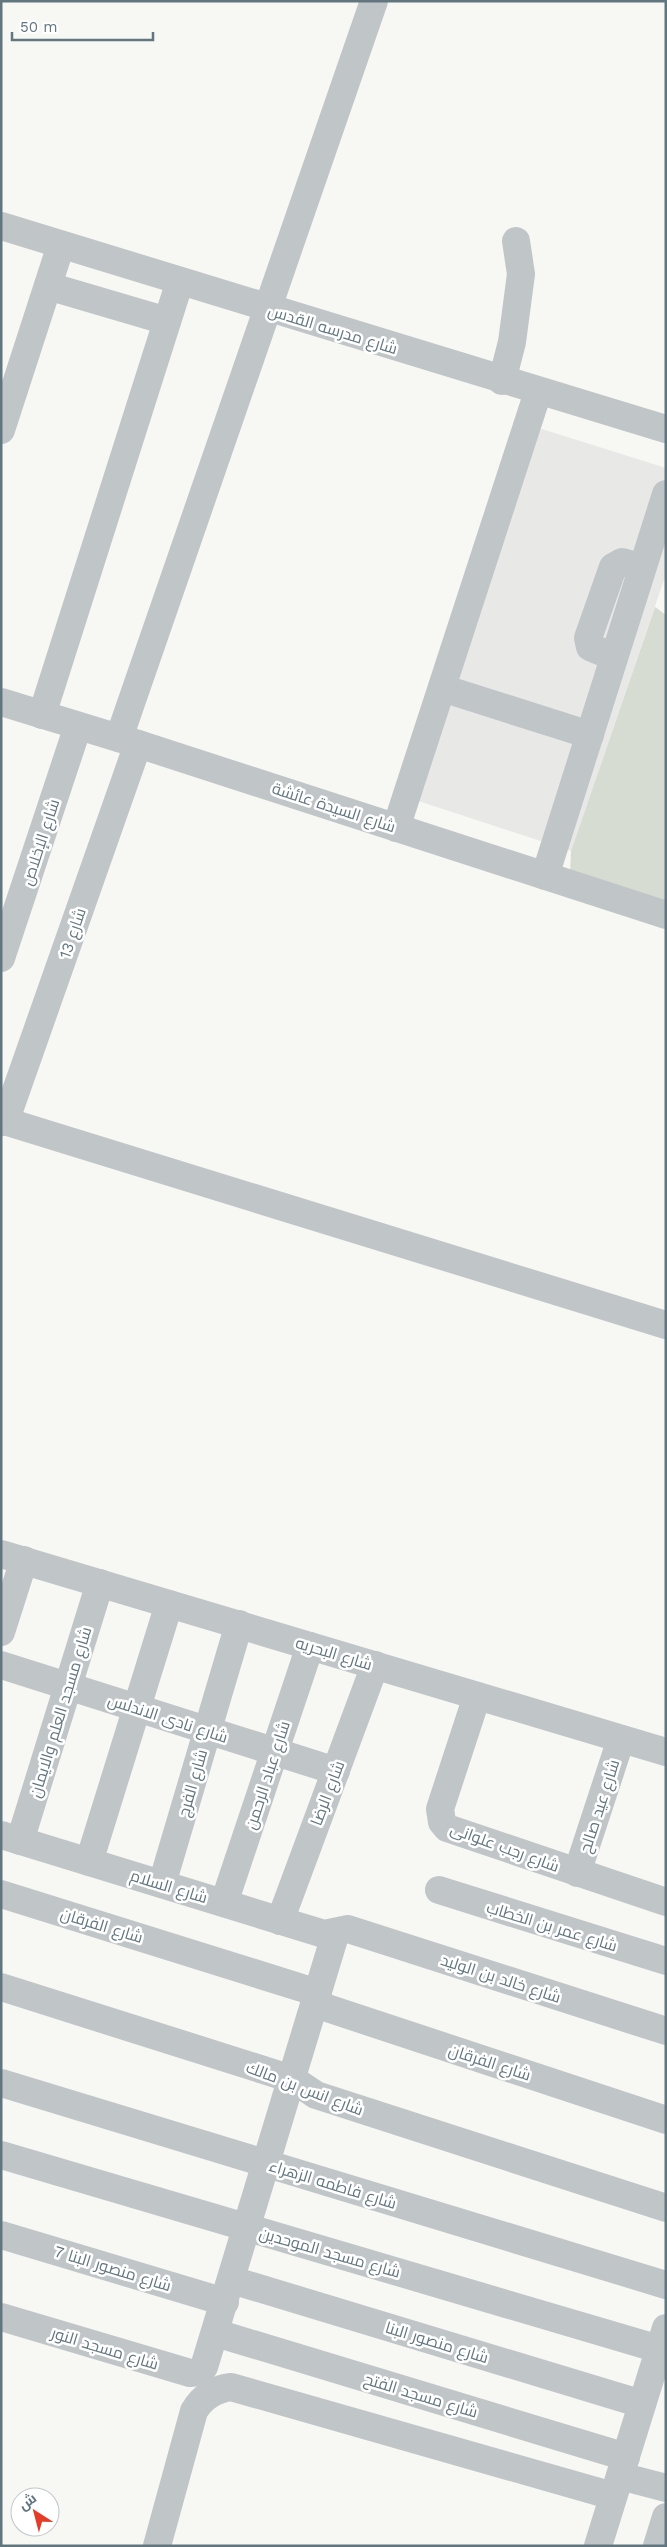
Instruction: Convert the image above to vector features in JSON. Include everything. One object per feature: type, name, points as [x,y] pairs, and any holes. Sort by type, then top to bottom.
[{"type":"street","name":"شارع 13","points":[[3,1121],[269,309],[374,1]]},
{"type":"street","name":"شارع مدرسه القدس","points":[[1,226],[538,392],[666,429]]},
{"type":"street","points":[[502,381],[512,342],[521,274],[516,241]]},
{"type":"street","points":[[1,430],[61,245]]},
{"type":"street","points":[[42,715],[180,281]]},
{"type":"street","points":[[48,286],[167,321]]},
{"type":"street","points":[[396,828],[538,392]]},
{"type":"street","points":[[545,876],[614,657],[590,647],[588,638],[613,566],[622,562],[642,568],[666,494]]},
{"type":"street","points":[[442,688],[590,735]]},
{"type":"street","name":"شارع السيدة عائشة","points":[[1,702],[128,741],[666,915]]},
{"type":"street","name":"شارع الإخلاص","points":[[1,958],[78,726]]},
{"type":"street","points":[[3,1121],[666,1325]]},
{"type":"street","points":[[1,1632],[13,1557]]},
{"type":"street","name":"شارع البحريه","points":[[13,1557],[666,1752]]},
{"type":"street","name":"شارع مسجد العلم والايمان","points":[[11,1838],[68,1686],[100,1583]]},
{"type":"street","points":[[89,1862],[168,1604]]},
{"type":"street","name":"شارع الفرج","points":[[162,1884],[239,1624]]},
{"type":"street","name":"شارع عباد الرحمن","points":[[224,1904],[310,1646]]},
{"type":"street","name":"شارع نادى الاندلس","points":[[1,1665],[336,1771]]},
{"type":"street","name":"شارع الرضا","points":[[280,1921],[375,1665]]},
{"type":"street","name":"شارع رجب علوانى","points":[[477,1696],[440,1808],[442,1822],[453,1831],[666,1902]]},
{"type":"street","name":"شارع عيد صالح","points":[[577,1872],[621,1739]]},
{"type":"street","name":"شارع السلام","points":[[11,1838],[324,1934],[336,1932]]},
{"type":"street","name":"شارع عمر بن الخطاب","points":[[439,1890],[666,1961]]},
{"type":"street","name":"شارع الفرقان","points":[[1,1894],[316,1998],[666,2120]]},
{"type":"street","name":"شارع خالد بن الوليد","points":[[336,1932],[348,1929],[666,2031]]},
{"type":"street","points":[[216,2333],[336,1932]]},
{"type":"street","name":"شارع انس بن مالك","points":[[1,1987],[292,2079],[316,2095],[666,2208]]},
{"type":"street","name":"شارع فاطمه الزهراء","points":[[1,2083],[666,2285]]},
{"type":"street","name":"شارع مسجد الموحدين","points":[[1,2156],[248,2228],[663,2338]]},
{"type":"street","name":"شارع منصور البنا 7","points":[[1,2235],[228,2291]]},
{"type":"street","name":"شارع منصور البنا","points":[[228,2291],[642,2404]]},
{"type":"street","name":"شارع مسجد النور","points":[[1,2317],[190,2373],[198,2372],[206,2365],[216,2333]]},
{"type":"street","name":"شارع مسجد الفتح","points":[[216,2333],[620,2476]]},
{"type":"street","points":[[603,2545],[620,2476],[663,2338]]},
{"type":"street","points":[[157,2546],[194,2411],[198,2404],[214,2391],[231,2387],[666,2488]]},
{"type":"street","points":[[657,2546],[666,2517]]},
{"type":"shaded area","points":[[526,424],[666,468],[666,574],[571,851],[400,795]]},
{"type":"shaded area","points":[[655,607],[666,615],[666,904],[570,873],[571,851]]}]
